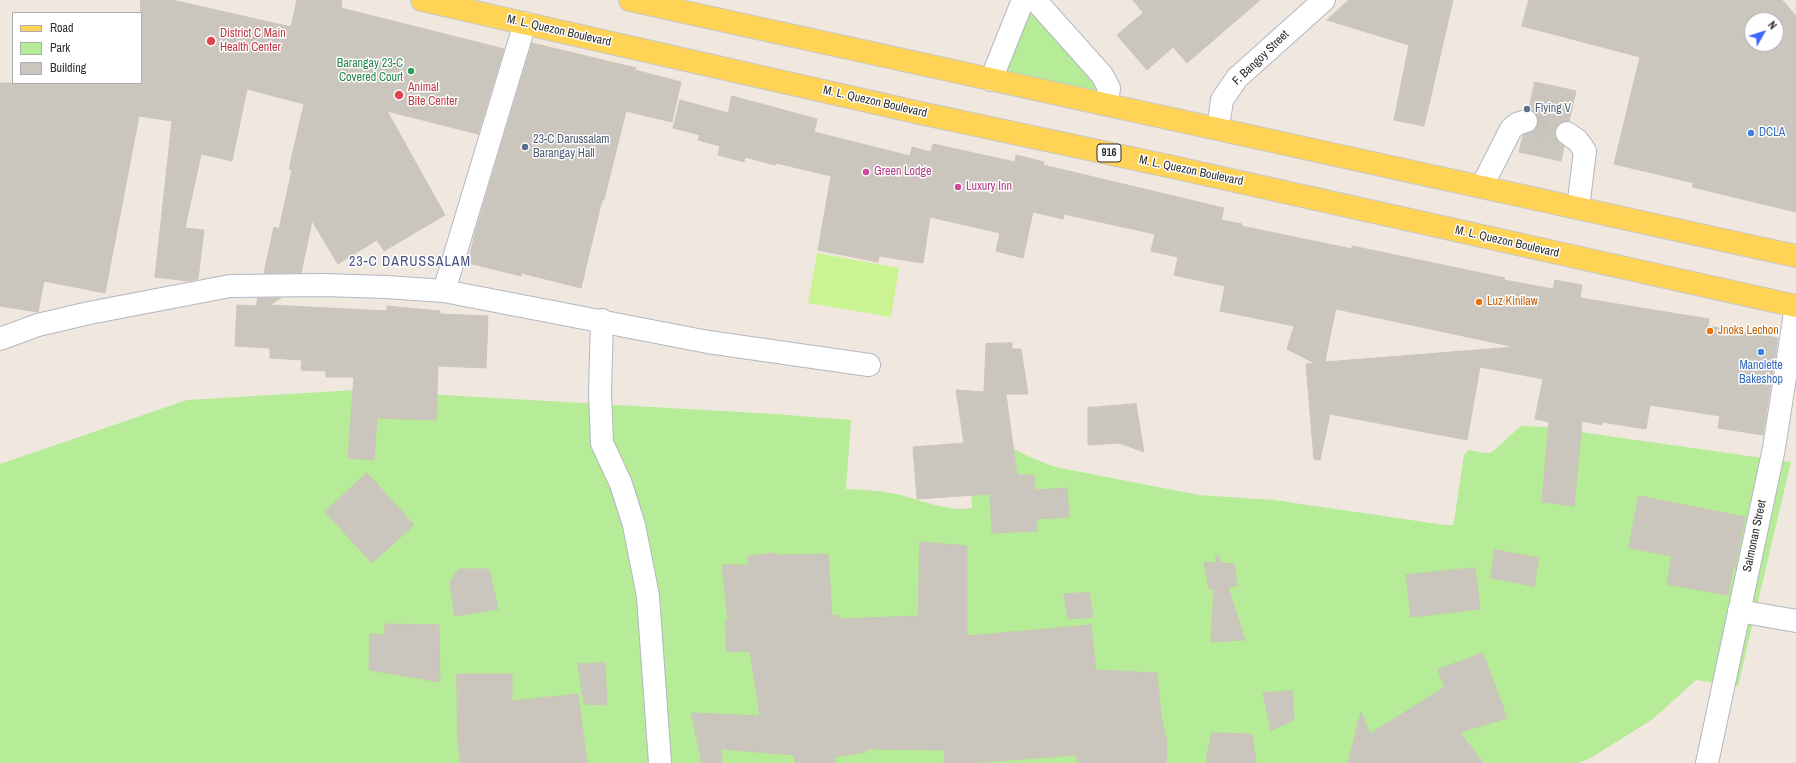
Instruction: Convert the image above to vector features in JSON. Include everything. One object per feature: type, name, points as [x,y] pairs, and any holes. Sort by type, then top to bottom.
[{"type":"main road","name":"M. L. Quezon Boulevard","points":[[422,0],[920,113],[1168,166],[1796,307]]},
{"type":"main road","points":[[630,0],[1796,256]]},
{"type":"street","points":[[991,80],[1023,0]]},
{"type":"street","points":[[1035,0],[1102,75],[1109,88],[1107,104]]},
{"type":"street","name":"F. Bangoy Street","points":[[1218,128],[1222,100],[1237,78],[1324,0]]},
{"type":"street","points":[[444,291],[525,23]]},
{"type":"street","points":[[1482,186],[1511,129],[1517,124],[1526,121]]},
{"type":"street","points":[[1567,133],[1578,141],[1585,151],[1578,208]]},
{"type":"street","points":[[0,339],[38,325],[89,313],[230,286],[323,285],[444,291],[602,320],[708,342],[870,365]]},
{"type":"street","name":"Salmonan Street","points":[[1707,763],[1774,448],[1796,307]]},
{"type":"street","points":[[602,320],[600,392],[602,442],[621,484],[634,525],[648,596],[660,763]]},
{"type":"street","points":[[1739,611],[1796,621]]},
{"type":"green space","points":[[1026,6],[1100,85],[1096,95],[1004,76]]},
{"type":"green space","points":[[817,253],[899,268],[891,317],[808,303]]},
{"type":"green space","points":[[356,390],[774,414],[851,420],[846,489],[890,493],[955,509],[972,508],[970,453],[1004,449],[1014,449],[1055,467],[1199,495],[1274,500],[1445,525],[1452,525],[1454,521],[1464,455],[1469,450],[1487,453],[1492,452],[1521,426],[1545,427],[1791,462],[1738,686],[1696,680],[1653,719],[1589,759],[1578,763],[0,763],[0,464],[187,400]]},
{"type":"building","points":[[141,0],[172,0],[291,27],[297,0],[342,0],[341,8],[504,49],[478,134],[387,111],[445,215],[384,251],[377,240],[338,264],[312,221],[301,273],[264,273],[274,227],[279,229],[292,170],[289,169],[304,104],[247,89],[232,161],[201,154],[185,228],[204,230],[198,279],[189,281],[155,277],[172,121],[139,116],[105,293],[44,281],[38,312],[0,306],[0,83],[142,84]]},
{"type":"building","points":[[1133,0],[1260,0],[1187,63],[1173,47],[1147,70],[1117,35],[1143,13]]},
{"type":"building","points":[[1349,0],[1453,0],[1424,126],[1394,120],[1409,45],[1327,20]]},
{"type":"building","name":"DCLA","points":[[1529,0],[1782,0],[1796,16],[1796,212],[1692,187],[1694,183],[1614,164],[1640,57],[1522,26]]},
{"type":"building","points":[[532,43],[636,68],[635,70],[681,82],[672,122],[626,111],[604,200],[602,200],[581,288],[521,273],[521,276],[468,263],[475,233]]},
{"type":"building","points":[[1535,82],[1576,91],[1569,121],[1562,122],[1557,126],[1555,131],[1556,138],[1564,146],[1561,161],[1519,152],[1523,135],[1535,130],[1538,124],[1538,117],[1535,112],[1529,109]]},
{"type":"building","points":[[732,96],[817,119],[814,132],[910,156],[912,147],[931,152],[933,144],[1015,162],[1016,155],[1044,162],[1043,165],[1224,208],[1221,220],[1242,224],[1241,226],[1352,249],[1352,246],[1505,278],[1504,280],[1553,289],[1555,280],[1582,285],[1580,298],[1709,319],[1708,326],[1778,338],[1763,435],[1718,428],[1720,416],[1650,405],[1646,429],[1602,422],[1602,425],[1582,421],[1574,506],[1542,502],[1549,422],[1535,419],[1543,379],[1480,367],[1467,440],[1330,414],[1320,460],[1314,459],[1306,364],[1314,363],[1287,349],[1294,326],[1220,311],[1225,286],[1174,275],[1178,257],[1151,251],[1155,234],[1064,214],[1063,219],[1033,212],[1023,258],[996,251],[1000,233],[930,217],[923,263],[879,256],[878,262],[818,250],[831,176],[776,163],[775,165],[745,157],[744,162],[718,155],[720,146],[698,140],[700,135],[673,128],[680,100],[728,113]],"holes":[[[1336,309],[1515,347],[1325,362]]]},
{"type":"building","points":[[258,298],[281,298],[270,305],[387,311],[387,306],[440,311],[440,314],[488,316],[486,368],[438,366],[436,420],[377,418],[374,460],[348,458],[354,377],[326,377],[326,371],[301,370],[302,360],[270,358],[270,348],[235,346],[237,305],[256,306]]},
{"type":"building","points":[[1012,343],[1012,349],[1021,349],[1028,394],[1006,394],[1017,475],[1034,475],[1035,490],[1067,488],[1069,517],[1036,519],[1037,531],[992,533],[990,494],[917,499],[913,447],[964,443],[956,390],[984,392],[986,344]]},
{"type":"building","points":[[1136,404],[1144,452],[1119,443],[1088,445],[1088,408]]},
{"type":"building","points":[[367,473],[414,525],[372,563],[325,512]]},
{"type":"building","points":[[1639,496],[1745,517],[1728,595],[1667,584],[1672,556],[1629,548]]},
{"type":"building","points":[[920,542],[967,546],[967,636],[1091,625],[1096,670],[1157,673],[1161,715],[1167,743],[1166,763],[1078,763],[1076,755],[968,763],[944,762],[945,750],[866,749],[866,752],[835,757],[835,763],[795,763],[794,755],[721,749],[722,763],[702,763],[691,713],[760,716],[750,651],[727,652],[725,621],[728,621],[722,565],[749,565],[748,556],[776,553],[777,555],[828,554],[832,616],[839,615],[840,619],[918,616]]},
{"type":"building","points":[[1495,550],[1539,558],[1534,586],[1491,578]]},
{"type":"building","points":[[1216,556],[1218,556],[1221,563],[1234,564],[1237,586],[1228,587],[1245,640],[1211,642],[1214,589],[1209,589],[1204,562],[1216,563]]},
{"type":"building","points":[[1475,568],[1480,609],[1411,617],[1406,575]]},
{"type":"building","points":[[459,569],[489,569],[498,609],[455,616],[450,583]]},
{"type":"building","points":[[1089,593],[1093,617],[1068,619],[1064,594]]},
{"type":"building","points":[[385,624],[439,625],[440,682],[369,670],[370,634],[385,635]]},
{"type":"building","points":[[1483,653],[1507,718],[1460,732],[1483,763],[1348,763],[1361,712],[1370,734],[1445,687],[1438,670]]},
{"type":"building","points":[[605,663],[607,705],[584,704],[578,664]]},
{"type":"building","points":[[457,674],[512,674],[512,701],[578,694],[587,763],[461,763],[458,744]]},
{"type":"building","points":[[1292,691],[1294,720],[1271,730],[1263,693]]},
{"type":"building","points":[[1212,733],[1252,734],[1256,763],[1206,763]]},
{"type":"tunnel","points":[[1526,121],[1567,133]]},
{"type":"place","name":"District C Main Health Center","points":[[211,41]]},
{"type":"place","name":"Barangay 23-C Covered Court","points":[[411,71]]},
{"type":"place","name":"Animal Bite Center","points":[[399,95]]},
{"type":"place","name":"Flying V","points":[[1527,109]]},
{"type":"place","name":"DCLA","points":[[1751,133]]},
{"type":"place","name":"23-C Darussalam Barangay Hall","points":[[525,147]]},
{"type":"place","name":"Green Lodge","points":[[866,172]]},
{"type":"place","name":"Luxury Inn","points":[[958,187]]},
{"type":"place","name":"Luz Kinilaw","points":[[1479,302]]},
{"type":"place","name":"Jnoks Lechon","points":[[1710,331]]},
{"type":"place","name":"Manolette Bakeshop","points":[[1761,352]]},
{"type":"district","name":"23-C DARUSSALAM","points":[[410,262]]}]
